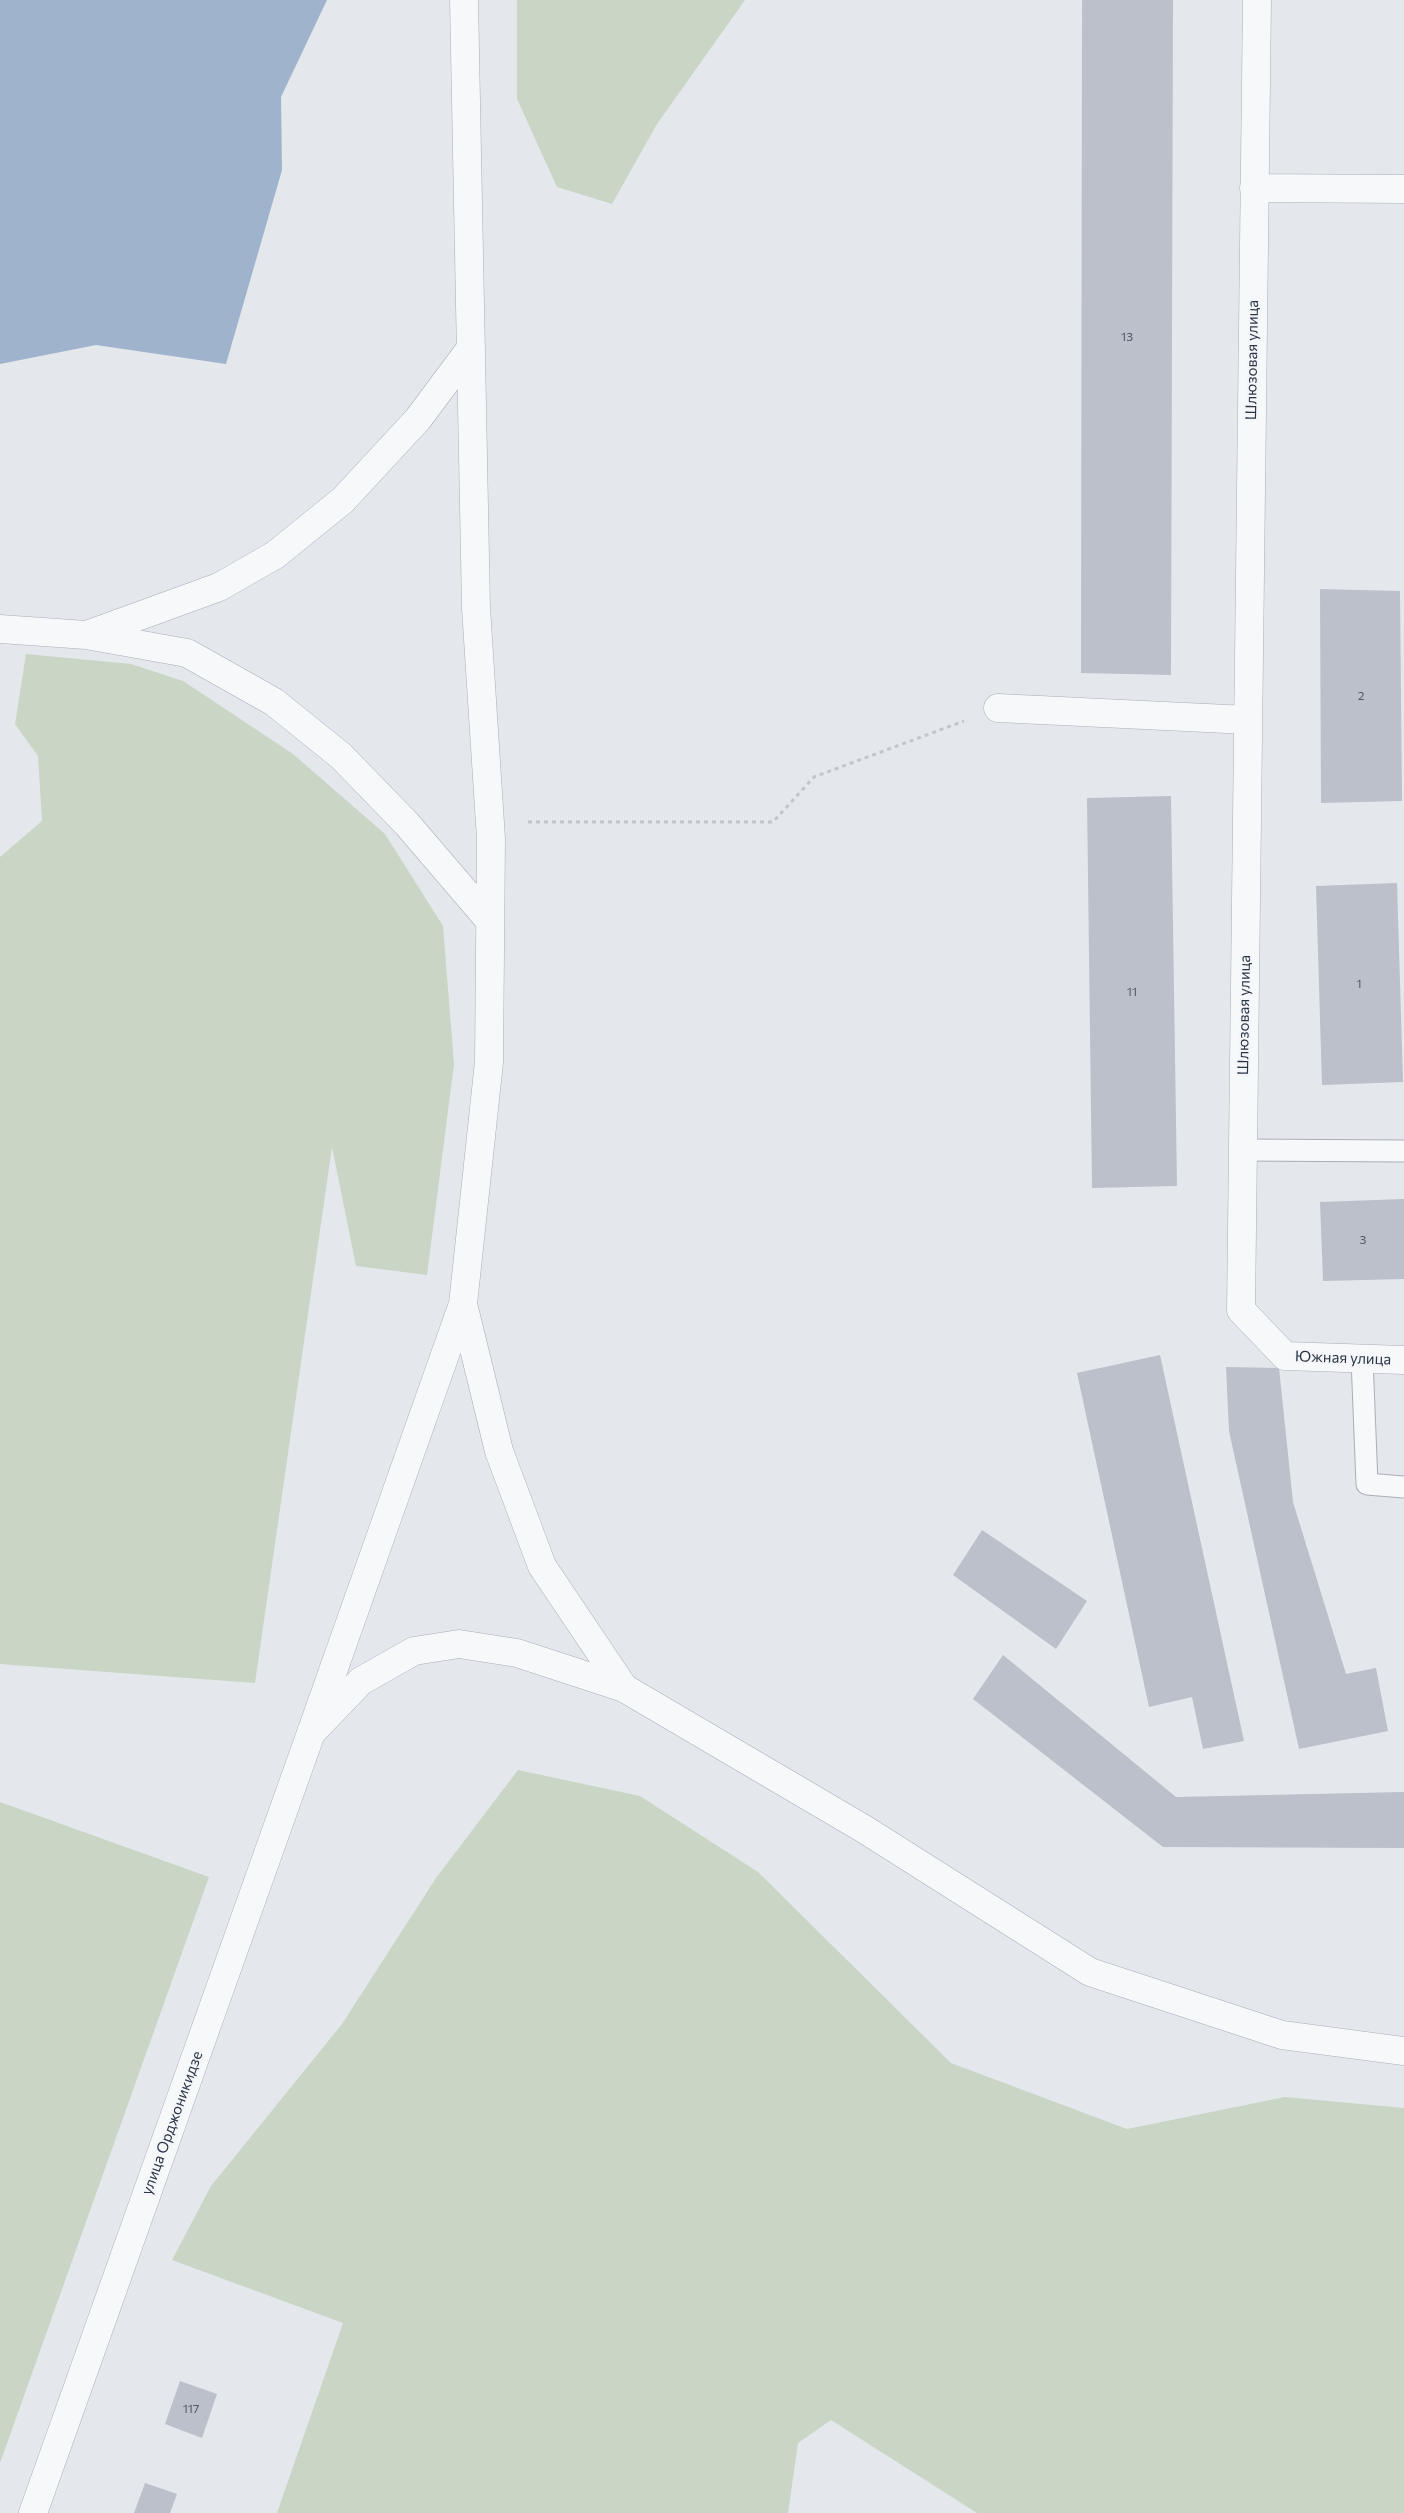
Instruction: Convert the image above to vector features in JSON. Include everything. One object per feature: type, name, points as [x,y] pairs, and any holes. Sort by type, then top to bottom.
[{"type":"street","points":[[464,0],[476,608],[490,822],[490,922],[489,1062],[463,1304],[499,1451],[542,1566],[624,1688]]},
{"type":"street","name":"Шлюзовая улица","points":[[1241,1310],[1257,0]]},
{"type":"street","points":[[1254,188],[1404,189]]},
{"type":"street","points":[[86,635],[219,587],[276,556],[343,500],[418,418],[471,348]]},
{"type":"street","points":[[0,628],[86,635],[187,653],[274,702],[342,756],[407,824],[490,922]]},
{"type":"street","points":[[998,708],[1248,720]]},
{"type":"street","name":"улица Орджоникидзе","points":[[32,2513],[463,1304]]},
{"type":"street","name":"Южная улица","points":[[1241,1310],[1285,1356],[1404,1360]]},
{"type":"street","points":[[311,1733],[361,1681],[414,1651],[459,1644],[517,1653],[624,1688],[864,1829],[1090,1972],[1282,2035],[1404,2051]]},
{"type":"lane","points":[[1243,1150],[1404,1151]]},
{"type":"lane","points":[[1362,1358],[1367,1484],[1404,1487]]},
{"type":"path","points":[[490,822],[773,822],[814,777],[998,708]]},
{"type":"green space","points":[[517,0],[745,0],[657,124],[612,204],[557,187],[517,99]]},
{"type":"green space","points":[[26,654],[131,664],[183,681],[293,754],[385,834],[443,926],[454,1064],[427,1275],[356,1266],[332,1147],[255,1683],[0,1664],[0,857],[42,821],[38,756],[15,724]]},
{"type":"green space","points":[[518,1770],[640,1796],[758,1872],[951,2063],[1127,2129],[1285,2097],[1404,2108],[1404,2513],[977,2513],[831,2420],[798,2443],[788,2513],[277,2513],[343,2323],[172,2260],[211,2186],[342,2024],[436,1878]]},
{"type":"green space","points":[[0,1802],[209,1877],[0,2463]]},
{"type":"water","points":[[0,0],[327,0],[281,97],[282,170],[226,364],[96,345],[0,364]]},
{"type":"building","points":[[1082,0],[1173,0],[1171,675],[1081,673]]},
{"type":"building","points":[[1320,589],[1400,591],[1402,801],[1321,803]]},
{"type":"building","points":[[1171,796],[1177,1186],[1092,1188],[1087,798]]},
{"type":"building","points":[[1397,883],[1403,1082],[1322,1085],[1316,886]]},
{"type":"building","points":[[1404,1199],[1404,1279],[1323,1281],[1320,1202]]},
{"type":"building","points":[[1160,1355],[1244,1741],[1203,1749],[1192,1697],[1149,1707],[1077,1373]]},
{"type":"building","points":[[1226,1367],[1279,1368],[1293,1502],[1346,1674],[1376,1668],[1388,1731],[1299,1749],[1229,1431]]},
{"type":"building","points":[[982,1530],[1087,1601],[1056,1649],[953,1575]]},
{"type":"building","points":[[1003,1655],[1176,1797],[1404,1792],[1404,1848],[1163,1847],[973,1699]]},
{"type":"building","points":[[180,2381],[217,2394],[202,2438],[165,2424]]},
{"type":"building","points":[[145,2483],[177,2494],[170,2513],[134,2513]]}]
